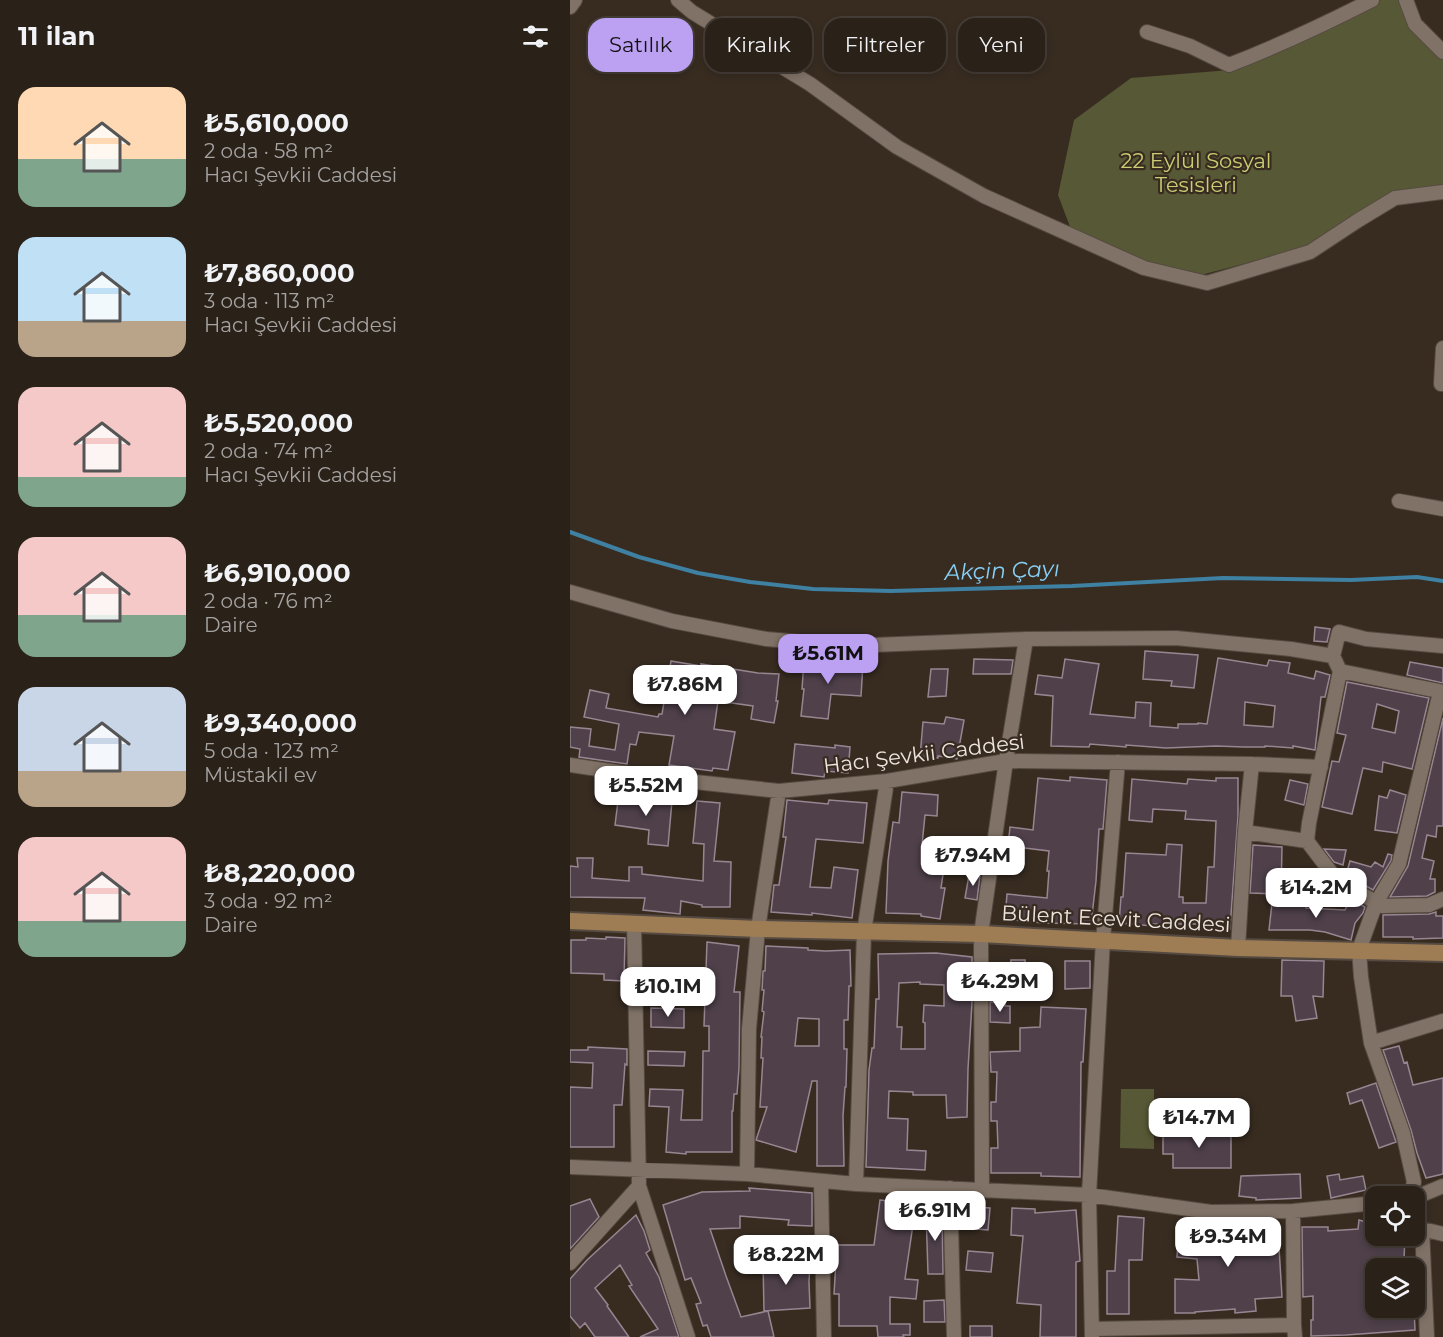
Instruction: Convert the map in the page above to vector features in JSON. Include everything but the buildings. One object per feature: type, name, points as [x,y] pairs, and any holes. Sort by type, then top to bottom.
[{"type":"main road","name":"Bülent Ecevit Caddesi","points":[[570,921],[758,929],[981,934],[1238,948],[1443,953]]},
{"type":"street","points":[[570,7],[575,0]]},
{"type":"street","points":[[678,0],[692,12],[810,84],[897,147],[984,196],[1144,268],[1207,283],[1310,252],[1395,198],[1443,192]]},
{"type":"street","points":[[1147,32],[1190,46],[1229,65],[1296,37],[1372,0]]},
{"type":"street","points":[[1406,0],[1415,24],[1443,52]]},
{"type":"street","points":[[1443,348],[1441,384],[1443,384]]},
{"type":"street","points":[[1399,501],[1443,509]]},
{"type":"street","points":[[570,592],[672,621],[766,639],[848,646],[1026,639],[1176,638],[1291,649],[1333,656]]},
{"type":"street","points":[[1443,646],[1366,639],[1339,632],[1333,656],[1340,671],[1307,841],[1336,879],[1382,906],[1415,906],[1443,899]]},
{"type":"street","points":[[982,1191],[981,934],[1026,639]]},
{"type":"street","points":[[1340,671],[1441,692],[1399,864],[1376,903],[1359,951],[1371,1043],[1403,1133],[1413,1186]]},
{"type":"street","name":"Hacı Şevkii Caddesi","points":[[570,765],[658,778],[779,791],[887,782],[1006,761],[1321,767]]},
{"type":"street","points":[[1118,762],[1102,940],[1089,1195],[1092,1333],[1294,1331],[1293,1210]]},
{"type":"street","points":[[1238,948],[1245,832],[1252,764]]},
{"type":"street","points":[[856,1184],[864,932],[887,782]]},
{"type":"street","points":[[747,1174],[749,1029],[758,929],[779,791]]},
{"type":"street","points":[[1245,832],[1307,841]]},
{"type":"street","points":[[634,923],[639,1186],[688,1337]]},
{"type":"street","points":[[1371,1043],[1443,1021]]},
{"type":"street","points":[[570,1167],[747,1174],[856,1184],[1089,1195],[1211,1212],[1293,1210],[1365,1204]]},
{"type":"street","points":[[821,1180],[824,1337]]},
{"type":"street","points":[[570,1263],[639,1186]]},
{"type":"street","points":[[1425,1193],[1443,1186]]},
{"type":"street","points":[[950,1188],[954,1337]]},
{"type":"street","points":[[1425,1230],[1443,1233]]},
{"type":"street","points":[[1423,1246],[1427,1337]]},
{"type":"green space","name":"22 Eylül Sosyal Tesisleri","points":[[1381,0],[1399,0],[1408,24],[1443,55],[1443,192],[1395,198],[1321,244],[1189,278],[1074,237],[1058,195],[1074,120],[1131,78],[1230,70]]},
{"type":"green space","points":[[1121,1089],[1154,1089],[1154,1149],[1120,1148]]},
{"type":"waterway","name":"Akçin Çayı","points":[[570,532],[639,557],[698,573],[813,589],[891,591],[1072,586],[1223,578],[1351,580],[1417,577],[1443,581]]}]
